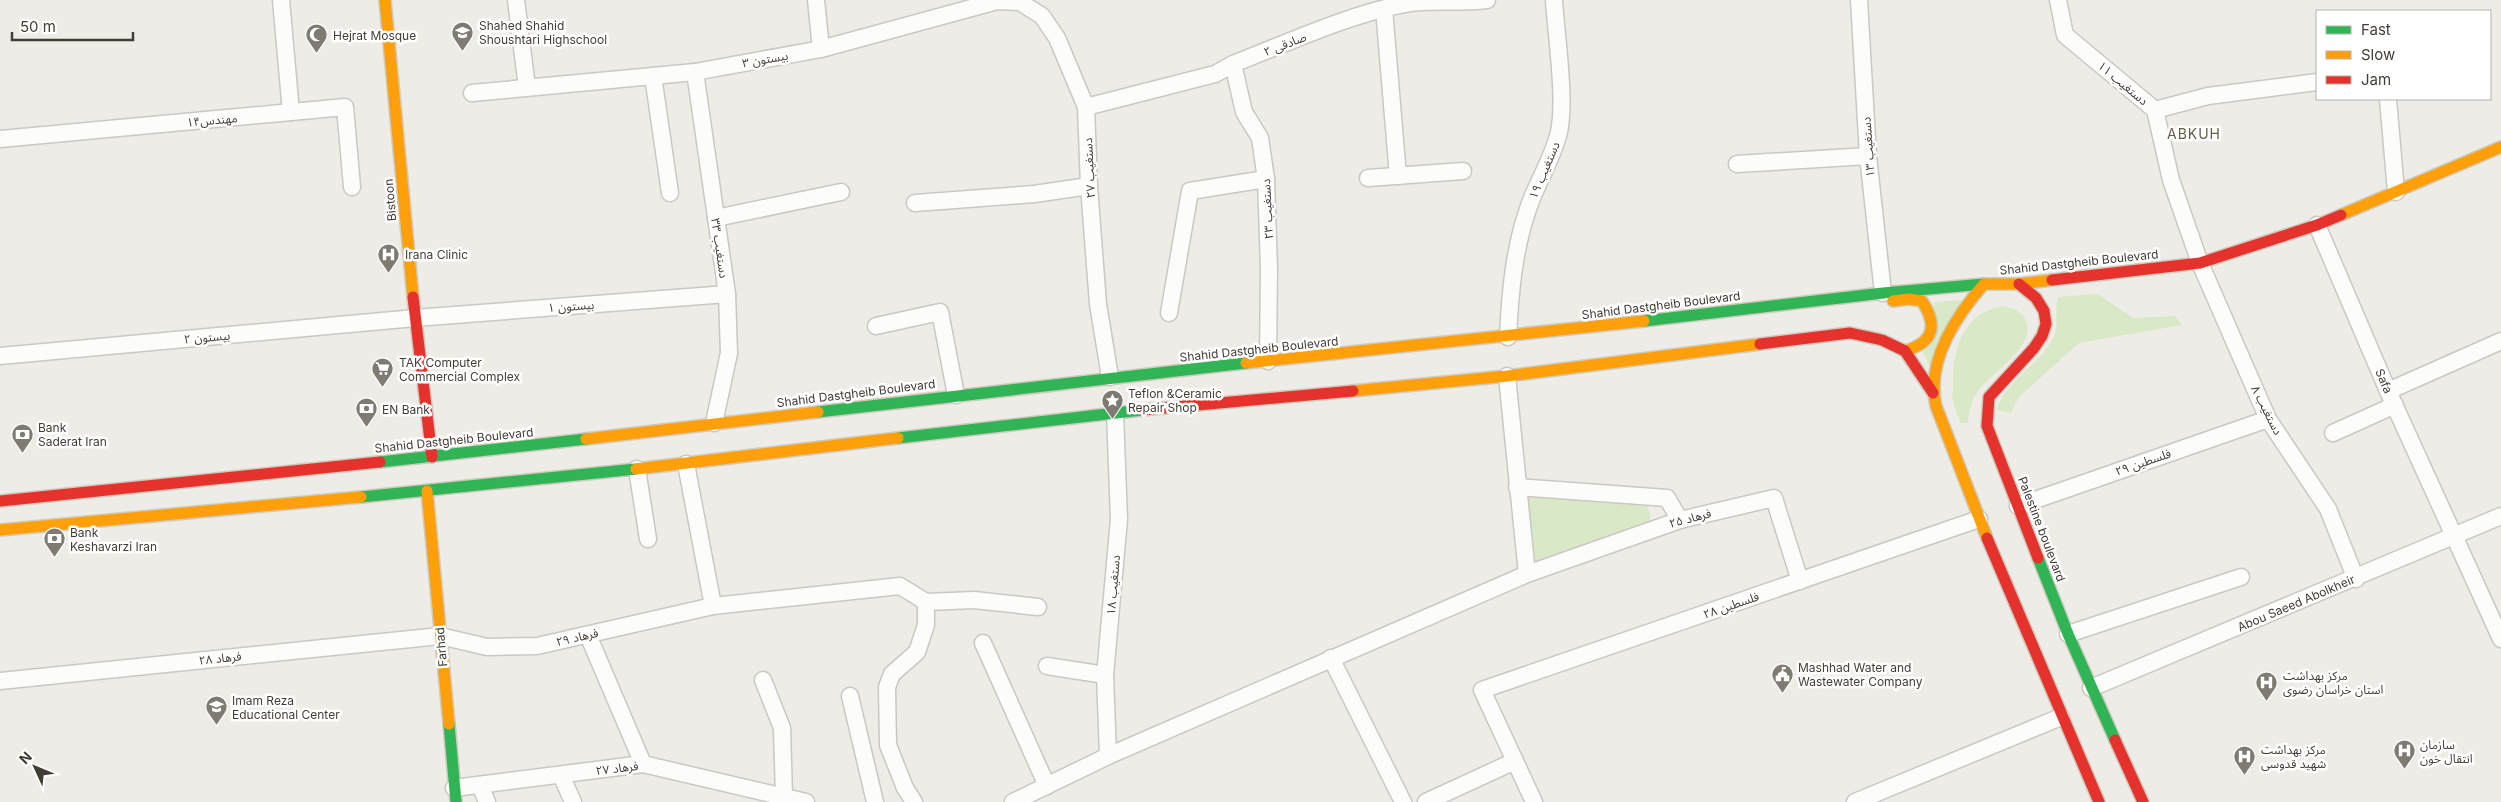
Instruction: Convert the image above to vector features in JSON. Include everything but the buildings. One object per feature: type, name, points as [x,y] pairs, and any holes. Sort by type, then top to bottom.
[{"type":"main road","name":"Bistoon","points":[[385,0],[415,318],[432,457]]},
{"type":"main road","name":"Shahid Dastgheib Boulevard","points":[[0,501],[432,457],[1110,377],[1508,337],[1883,293],[1984,284],[2019,284],[2200,263],[2317,225],[2501,147]]},
{"type":"main road","points":[[1933,393],[1944,347],[1953,324],[1967,302],[1984,284]]},
{"type":"main road","name":"Palestine boulevard","points":[[2019,284],[2039,300],[2046,326],[2034,351],[2011,372],[1988,398],[1987,426],[2068,634],[2143,802]]},
{"type":"main road","points":[[1831,300],[1851,305],[1909,299],[1922,302],[1932,320],[1932,331],[1927,340],[1914,348],[1905,350]]},
{"type":"main road","points":[[0,530],[427,491],[686,464],[1115,413],[1507,376],[1850,333],[1882,340],[1905,350],[1933,393],[1979,519],[2061,717],[2100,802]]},
{"type":"main road","name":"Farhad","points":[[427,491],[455,795]]},
{"type":"street","points":[[281,0],[291,112]]},
{"type":"street","points":[[516,0],[527,87]]},
{"type":"street","points":[[816,0],[821,49]]},
{"type":"street","name":"بیستون ۳","points":[[472,93],[695,72],[821,49],[997,0]]},
{"type":"street","name":"دستغیب ۲۷","points":[[997,0],[1020,2],[1042,16],[1057,38],[1086,107],[1089,186],[1098,304],[1110,377]]},
{"type":"street","name":"صادقی ۲","points":[[1086,107],[1216,74],[1233,64],[1369,13],[1409,3],[1434,0],[1487,0]]},
{"type":"street","name":"دستغیب ۱۹","points":[[1508,337],[1509,300],[1518,245],[1529,206],[1558,135],[1560,96],[1554,0]]},
{"type":"street","name":"دستغیب ۱۳","points":[[1860,0],[1868,156],[1883,293]]},
{"type":"street","name":"دستغیب ۱۱","points":[[2058,0],[2065,35],[2155,110],[2171,180],[2200,263]]},
{"type":"street","points":[[1384,9],[1398,176]]},
{"type":"street","name":"دستغیب ۲۳","points":[[1233,64],[1244,112],[1260,138],[1266,180],[1269,269],[1268,362]]},
{"type":"street","name":"دستغیب ۳۳","points":[[695,72],[727,294],[730,353],[714,423]]},
{"type":"street","points":[[653,76],[670,193]]},
{"type":"street","points":[[2155,110],[2208,96],[2316,82]]},
{"type":"street","points":[[2388,100],[2396,192]]},
{"type":"street","name":"مهندس۱۴","points":[[0,139],[345,107],[352,187]]},
{"type":"street","points":[[1737,164],[1868,156]]},
{"type":"street","points":[[1368,178],[1463,170]]},
{"type":"street","points":[[1169,313],[1190,191],[1266,180]]},
{"type":"street","points":[[915,203],[1034,194],[1089,186]]},
{"type":"street","points":[[716,218],[841,192]]},
{"type":"street","name":"Safa","points":[[2317,225],[2392,398],[2501,638]]},
{"type":"street","name":"دستغیب ۸","points":[[2200,263],[2268,419],[2328,509],[2356,578]]},
{"type":"street","name":"بیستون ۱","points":[[415,318],[727,294]]},
{"type":"street","points":[[876,326],[940,312],[956,395]]},
{"type":"street","name":"بیستون ۲","points":[[0,356],[415,318]]},
{"type":"street","points":[[2333,433],[2392,398],[2501,341]]},
{"type":"street","points":[[1507,376],[1527,574]]},
{"type":"street","name":"دستغیب ۱۸","points":[[1108,756],[1105,675],[1119,518],[1115,413]]},
{"type":"street","name":"فلسطین ۲۹","points":[[2018,506],[2268,419]]},
{"type":"street","points":[[686,464],[712,606]]},
{"type":"street","points":[[637,469],[648,539]]},
{"type":"street","points":[[1517,487],[1667,498],[1680,520]]},
{"type":"street","name":"فرهاد ۲۵","points":[[1108,756],[1527,574],[1680,520],[1774,498],[1800,581]]},
{"type":"street","name":"Abou Saeed Abolkheir","points":[[2091,688],[2501,516]]},
{"type":"street","name":"فلسطین ۲۸","points":[[1515,761],[1482,690],[1979,519]]},
{"type":"street","points":[[2068,634],[2241,578]]},
{"type":"street","name":"فرهاد ۲۹","points":[[440,636],[487,648],[537,646],[712,606],[900,586],[926,602]]},
{"type":"street","points":[[914,802],[905,788],[888,745],[887,687],[892,674],[917,652],[926,625],[926,602],[974,600],[1038,607]]},
{"type":"street","points":[[588,635],[643,764]]},
{"type":"street","name":"فرهاد ۲۸","points":[[0,681],[440,636]]},
{"type":"street","points":[[982,643],[1047,786]]},
{"type":"street","points":[[1332,658],[1403,802]]},
{"type":"street","points":[[1047,666],[1105,675]]},
{"type":"street","points":[[764,680],[782,728],[784,797]]},
{"type":"street","points":[[850,696],[875,802]]},
{"type":"street","points":[[1855,802],[2061,717]]},
{"type":"street","points":[[1013,802],[1108,756]]},
{"type":"street","points":[[1426,802],[1515,761],[1534,802]]},
{"type":"street","name":"فرهاد ۲۷","points":[[455,795],[480,785],[643,764],[806,802]]},
{"type":"street","points":[[560,775],[573,802]]},
{"type":"street","points":[[480,785],[487,802]]},
{"type":"green space","points":[[2098,294],[2133,318],[2175,316],[2182,325],[2079,343],[2019,397],[2011,413],[1997,410],[2001,400],[2014,382],[2045,351],[2051,342],[2057,324],[2056,307],[2059,297]]},
{"type":"green space","points":[[1962,300],[1933,373],[1923,352],[1935,302]]},
{"type":"green space","points":[[2002,306],[2022,314],[2026,321],[2027,331],[2025,340],[2011,359],[1978,391],[1971,406],[1968,423],[1961,423],[1953,401],[1955,357],[1958,345],[1963,334],[1978,316]]},
{"type":"green space","points":[[1525,496],[1647,506],[1651,517],[1646,526],[1535,562]]},
{"type":"traffic: fast","points":[[1644,321],[1883,293],[1984,284]]},
{"type":"traffic: fast","points":[[818,412],[1246,363]]},
{"type":"traffic: fast","points":[[898,438],[1142,410]]},
{"type":"traffic: fast","points":[[380,462],[586,439]]},
{"type":"traffic: fast","points":[[361,497],[636,469]]},
{"type":"traffic: fast","points":[[2038,558],[2068,634],[2115,740]]},
{"type":"traffic: fast","points":[[449,724],[456,802]]},
{"type":"traffic: slow","points":[[385,0],[413,297]]},
{"type":"traffic: slow","points":[[2341,215],[2501,147]]},
{"type":"traffic: slow","points":[[1987,538],[1936,406],[1934,389],[1939,356],[1963,310],[1984,284],[2019,284],[2052,280]]},
{"type":"traffic: slow","points":[[1893,301],[1909,299],[1922,301],[1930,318],[1930,332],[1927,338],[1922,343],[1905,351]]},
{"type":"traffic: slow","points":[[1246,363],[1644,321]]},
{"type":"traffic: slow","points":[[1353,391],[1507,376],[1760,344]]},
{"type":"traffic: slow","points":[[586,439],[818,412]]},
{"type":"traffic: slow","points":[[636,469],[898,438]]},
{"type":"traffic: slow","points":[[427,491],[449,724]]},
{"type":"traffic: slow","points":[[0,530],[361,497]]},
{"type":"traffic: jam","points":[[2052,280],[2200,263],[2317,225],[2341,215]]},
{"type":"traffic: jam","points":[[2019,284],[2036,298],[2044,311],[2046,324],[2042,336],[2034,348],[1989,397],[1987,426],[2038,558]]},
{"type":"traffic: jam","points":[[413,297],[432,457]]},
{"type":"traffic: jam","points":[[1760,344],[1850,333],[1882,340],[1905,351],[1933,393]]},
{"type":"traffic: jam","points":[[1142,410],[1353,391]]},
{"type":"traffic: jam","points":[[0,501],[380,462]]},
{"type":"traffic: jam","points":[[1987,538],[2099,802]]},
{"type":"traffic: jam","points":[[2115,740],[2143,802]]},
{"type":"place","name":"Shahed Shahid Shoushtari Highschool","points":[[463,51]]},
{"type":"place","name":"Hejrat Mosque","points":[[317,54]]},
{"type":"place","name":"Irana Clinic","points":[[389,273]]},
{"type":"place","name":"TAK Computer Commercial Complex","points":[[383,388]]},
{"type":"place","name":"Teflon &Ceramic Repair Shop","points":[[1112,419]]},
{"type":"place","name":"EN Bank","points":[[366,428]]},
{"type":"place","name":"Bank Saderat Iran","points":[[22,453]]},
{"type":"place","name":"Bank Keshavarzi Iran","points":[[54,558]]},
{"type":"place","name":"Mashhad Water and Wastewater Company","points":[[1782,693]]},
{"type":"place","name":"مرکز بهداشت استان خراسان رضوی","points":[[2267,701]]},
{"type":"place","name":"Imam Reza Educational Center","points":[[216,726]]},
{"type":"place","name":"سازمان انتقال خون","points":[[2404,770]]},
{"type":"place","name":"مرکز بهداشت شهید قدوسی","points":[[2245,775]]},
{"type":"district","name":"ABKUH","points":[[2194,133]]}]
